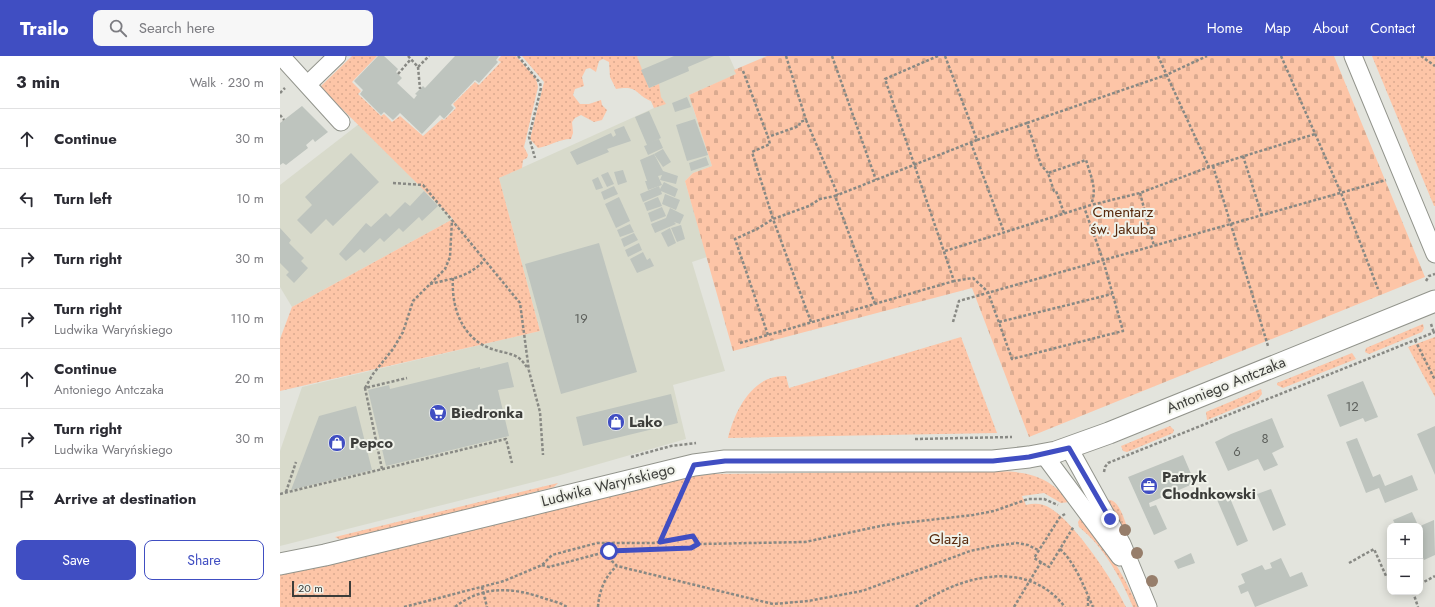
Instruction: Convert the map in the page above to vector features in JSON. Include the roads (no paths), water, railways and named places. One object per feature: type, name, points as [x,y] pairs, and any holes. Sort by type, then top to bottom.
[{"type":"street","points":[[281,56],[308,84],[340,122]]},
{"type":"street","points":[[308,84],[337,56]]},
{"type":"street","points":[[1353,56],[1435,254]]},
{"type":"street","name":"Antoniego Antczaka","points":[[1015,459],[1044,455],[1069,448],[1435,301]]},
{"type":"street","points":[[1069,448],[1110,519],[1148,607]]},
{"type":"street","points":[[1044,455],[1135,578]]},
{"type":"street","name":"Ludwika Waryńskiego","points":[[280,564],[325,555],[694,465],[725,461],[993,461],[1015,459]]},
{"type":"place","name":"Biedronka","points":[[438,413]]},
{"type":"place","name":"Lako","points":[[616,422]]},
{"type":"place","name":"Pepco","points":[[337,443]]},
{"type":"place","name":"Patryk Chodnkowski","points":[[1149,486]]},
{"type":"park label","name":"Cmentarz św. Jakuba","points":[[1123,220]]},
{"type":"park label","name":"Glazja","points":[[949,539]]}]
